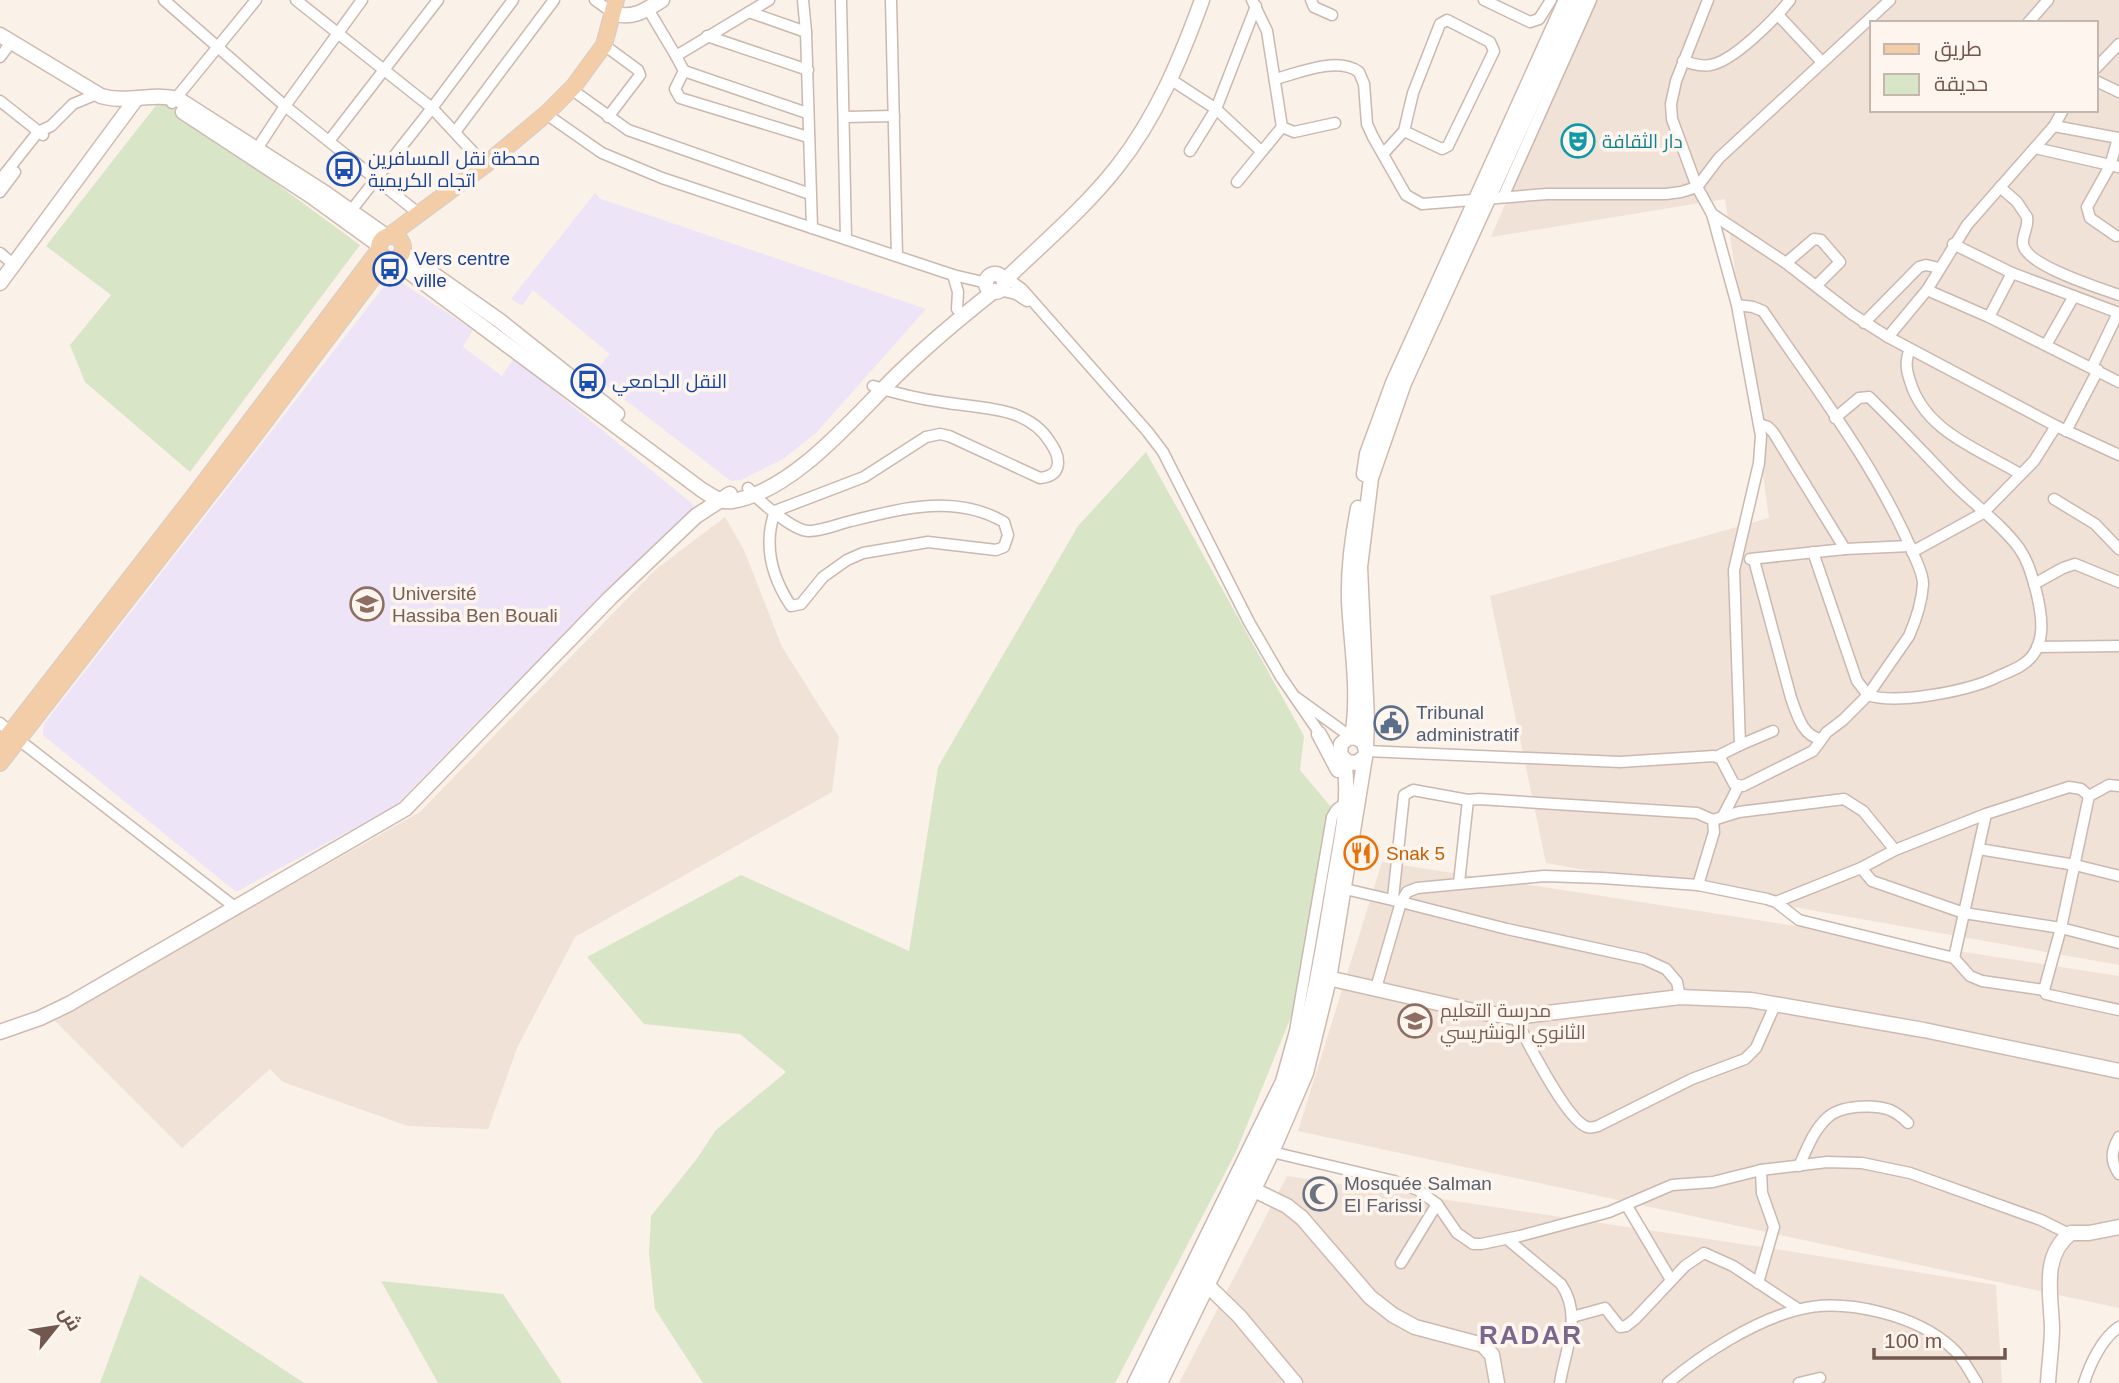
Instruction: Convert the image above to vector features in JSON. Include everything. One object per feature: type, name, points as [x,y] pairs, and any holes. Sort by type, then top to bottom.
[{"type":"main road","points":[[615,7],[623,16],[633,15],[662,0]]},
{"type":"main road","points":[[1091,191],[1130,134],[1168,62],[1192,0]]},
{"type":"main road","points":[[922,345],[996,284],[1118,167],[1137,139],[1170,79],[1202,0]]},
{"type":"main road","points":[[1489,198],[1566,0]]},
{"type":"main road","points":[[1352,737],[1355,704],[1349,597],[1352,538],[1393,383],[1489,198],[1579,0]]},
{"type":"main road","points":[[0,746],[418,213],[485,165],[546,114],[571,89],[604,45],[615,7]]},
{"type":"main road","points":[[6,38],[97,94],[115,100],[150,96],[171,100],[348,215],[390,247],[500,321],[732,501],[795,472],[831,441],[878,387],[957,309],[996,284]]},
{"type":"main road","points":[[0,283],[136,99]]},
{"type":"main road","points":[[390,247],[434,201]]},
{"type":"main road","points":[[1146,1383],[1198,1278],[1249,1187],[1272,1152],[1306,1073],[1324,977],[1345,889],[1365,751],[1367,720],[1360,567],[1373,453]]},
{"type":"main road","points":[[0,1032],[69,1004],[405,809],[610,598],[696,516],[726,498]]},
{"type":"main road","points":[[0,763],[10,731]]},
{"type":"main road","points":[[1320,734],[1347,795]]},
{"type":"main road","points":[[1249,1187],[1292,1078],[1324,977],[1347,795],[1342,757],[1343,742],[1352,737],[1362,740],[1365,751],[1357,763],[1342,757]]},
{"type":"main road","points":[[1324,977],[1478,1012],[1515,1017],[1680,997],[1751,1000],[1924,1030],[2119,1071]]},
{"type":"main road","points":[[1249,1187],[1287,1206],[1301,1218],[1370,1297],[1392,1315],[1415,1327],[1470,1340],[1486,1347],[1495,1362],[1497,1383]]},
{"type":"main road","points":[[2048,1383],[2052,1329],[2049,1275],[2059,1246],[2069,1234],[2119,1227]]},
{"type":"main road","points":[[1165,1381],[1198,1278]]},
{"type":"main road","points":[[1198,1278],[1239,1316],[1294,1383]]},
{"type":"street","points":[[163,0],[285,106],[418,213]]},
{"type":"street","points":[[175,9],[184,0]]},
{"type":"street","points":[[171,100],[218,49],[256,0]]},
{"type":"street","points":[[296,0],[432,108],[485,165]]},
{"type":"street","points":[[254,153],[362,0]]},
{"type":"street","points":[[329,141],[438,0]]},
{"type":"street","points":[[348,215],[513,0]]},
{"type":"street","points":[[455,132],[553,0]]},
{"type":"street","points":[[595,0],[615,7]]},
{"type":"street","points":[[676,57],[769,0]]},
{"type":"street","points":[[803,0],[807,32],[812,228]]},
{"type":"street","points":[[841,0],[846,239]]},
{"type":"street","points":[[891,0],[897,256]]},
{"type":"street","points":[[1311,0],[1314,7],[1332,16]]},
{"type":"street","points":[[1484,0],[1535,22],[1543,15],[1551,0]]},
{"type":"street","points":[[1489,198],[1591,0]]},
{"type":"street","points":[[1682,61],[1708,66],[1717,63],[1778,15],[1790,0]]},
{"type":"street","points":[[1275,79],[1334,65],[1354,69],[1362,76],[1367,124],[1401,188],[1412,200],[1422,204],[1592,192],[1666,194],[1697,187],[1718,158],[1889,0]]},
{"type":"street","points":[[2030,21],[2048,0]]},
{"type":"street","points":[[1703,2],[1682,61],[1671,104],[1672,118],[1697,187],[1712,214],[1737,305],[1759,424],[1761,450],[1734,570],[1740,744]]},
{"type":"street","points":[[1237,182],[1282,127],[1267,31],[1254,3]]},
{"type":"street","points":[[1190,151],[1216,109],[1254,3]]},
{"type":"street","points":[[648,9],[684,71],[807,113]]},
{"type":"street","points":[[749,12],[807,32]]},
{"type":"street","points":[[1778,15],[1822,62]]},
{"type":"street","points":[[1383,154],[1404,131],[1413,93],[1440,24],[1447,20],[1490,42],[1494,51],[1446,149],[1404,131]]},
{"type":"street","points":[[707,36],[808,70]]},
{"type":"street","points":[[0,57],[6,38]]},
{"type":"street","points":[[2098,66],[2119,44]]},
{"type":"street","points":[[604,45],[638,70],[640,75],[608,117]]},
{"type":"street","points":[[684,71],[674,89],[680,97],[808,137]]},
{"type":"street","points":[[1170,79],[1216,109],[1261,152]]},
{"type":"street","points":[[2098,82],[2119,92]]},
{"type":"street","points":[[571,89],[628,130],[810,194]]},
{"type":"street","points":[[0,180],[42,132],[73,104],[97,94]]},
{"type":"street","points":[[0,101],[42,132]]},
{"type":"street","points":[[1888,337],[1927,290],[1966,225],[2054,126],[2062,112]]},
{"type":"street","points":[[546,114],[583,141],[614,158],[675,182],[953,275],[996,284],[1038,309],[1163,452],[1249,622],[1320,734],[1342,757]]},
{"type":"street","points":[[845,117],[894,116]]},
{"type":"street","points":[[1282,127],[1294,132],[1335,123]]},
{"type":"street","points":[[2054,126],[2118,138],[2115,166],[2087,207],[2090,218],[2116,236]]},
{"type":"street","points":[[0,192],[42,132]]},
{"type":"street","points":[[2035,148],[2115,166]]},
{"type":"street","points":[[2000,187],[2017,202],[2027,217],[2023,242],[2031,257],[2062,274],[2119,295]]},
{"type":"street","points":[[1712,214],[1786,263],[1864,323],[2061,429],[2119,455]]},
{"type":"street","points":[[1786,263],[1814,239],[1821,240],[1840,262],[1816,286]]},
{"type":"street","points":[[1737,556],[1754,560],[1845,549],[1911,549],[1983,513],[2061,429],[2095,369],[2118,313],[2012,273],[1953,244]]},
{"type":"street","points":[[0,253],[14,265]]},
{"type":"street","points":[[1864,323],[1919,267],[1926,265],[1939,268]]},
{"type":"street","points":[[1989,317],[2012,273]]},
{"type":"street","points":[[953,275],[958,292],[957,309]]},
{"type":"street","points":[[1927,290],[1989,317],[2119,382]]},
{"type":"street","points":[[2046,345],[2074,296]]},
{"type":"street","points":[[1698,885],[1718,818],[1738,787],[1750,785],[1809,755],[1821,739],[1868,695],[1909,636],[1917,615],[1923,585],[1911,549],[1881,489],[1835,418],[1763,311],[1737,305]]},
{"type":"street","points":[[1910,349],[1906,370],[1912,389],[1927,413],[1950,435],[2020,474]]},
{"type":"street","points":[[775,511],[864,477],[934,434],[949,436],[1040,478],[1049,477],[1056,471],[1058,457],[1046,435],[1040,428],[1018,415],[940,402],[878,387]]},
{"type":"street","points":[[1813,552],[1857,681],[1868,695],[1887,699],[1980,684],[2024,665],[2037,647],[2043,625],[2030,566],[2020,549],[2001,527],[1983,513],[1869,397],[1859,398],[1835,418]]},
{"type":"street","points":[[1759,424],[1773,432],[1845,549]]},
{"type":"street","points":[[750,491],[775,511],[790,524],[808,531],[887,512],[953,505],[976,510],[1004,522],[1008,529],[1007,541],[1004,547],[996,550],[928,542],[863,553],[831,571],[813,587],[801,604],[794,607],[787,600],[769,561],[769,529],[775,511]]},
{"type":"street","points":[[2054,499],[2095,524],[2119,549]]},
{"type":"street","points":[[1754,560],[1799,720],[1809,735],[1821,739]]},
{"type":"street","points":[[2034,584],[2075,564],[2119,582]]},
{"type":"street","points":[[2037,647],[2119,646]]},
{"type":"street","points":[[1295,696],[1352,737]]},
{"type":"street","points":[[10,731],[236,908]]},
{"type":"street","points":[[1365,751],[1620,762],[1718,756],[1773,731]]},
{"type":"street","points":[[1718,756],[1738,787]]},
{"type":"street","points":[[2044,990],[2061,928],[2090,796],[2109,785],[2119,786]]},
{"type":"street","points":[[1776,902],[1986,814],[2069,787],[2081,789],[2090,796]]},
{"type":"street","points":[[1376,988],[1397,900],[1404,795],[1413,790],[1468,800],[1697,813],[1718,818],[1844,799],[1863,811],[1895,850]]},
{"type":"street","points":[[1133,1383],[1198,1278],[1281,1081],[1295,1031],[1332,817],[1347,795]]},
{"type":"street","points":[[1459,883],[1468,800]]},
{"type":"street","points":[[1954,958],[1986,814]]},
{"type":"street","points":[[1979,849],[2075,864],[2119,876]]},
{"type":"street","points":[[1861,868],[1872,881],[1964,913],[2061,928],[2119,943]]},
{"type":"street","points":[[1397,900],[1417,888],[1544,876],[1698,885],[1776,902],[1799,920],[1954,958],[1970,976],[1982,981],[2044,990],[2046,994],[2119,1010]]},
{"type":"street","points":[[1345,889],[1644,959],[1666,969],[1677,982],[1680,997]]},
{"type":"street","points":[[1515,1017],[1536,1060],[1567,1106],[1580,1123],[1592,1127],[1692,1079],[1745,1059],[1756,1048],[1775,1005]]},
{"type":"street","points":[[1799,1166],[1814,1134],[1828,1116],[1838,1112],[1861,1107],[1889,1110],[1908,1123]]},
{"type":"street","points":[[2119,1137],[2113,1146],[2111,1161],[2119,1174]]},
{"type":"street","points":[[1272,1152],[1394,1181],[1418,1190],[1437,1204],[1457,1233],[1468,1242],[1481,1244],[1627,1206],[1672,1185],[1713,1182],[1761,1170],[1827,1162],[1847,1162],[1910,1173],[2041,1220],[2069,1234]]},
{"type":"street","points":[[1758,1283],[1774,1227],[1762,1193],[1761,1170]]},
{"type":"street","points":[[1401,1263],[1437,1204]]},
{"type":"street","points":[[1627,1206],[1671,1280]]},
{"type":"street","points":[[1507,1239],[1564,1287],[1572,1317],[1571,1341],[1560,1383]]},
{"type":"street","points":[[1572,1317],[1605,1308],[1620,1327],[1626,1326],[1691,1261],[1704,1253],[1733,1266],[1798,1309]]},
{"type":"street","points":[[1668,1383],[1712,1351],[1769,1319],[1817,1306],[1845,1306],[1889,1314],[1911,1324],[1952,1347],[1977,1383]]},
{"type":"street","points":[[2084,1383],[2104,1342],[2119,1327]]},
{"type":"street","points":[[1799,1383],[1821,1378]]},
{"type":"shaded area","points":[[1593,0],[2119,0],[2119,965],[1546,863],[1490,596],[1769,518],[1725,199],[1491,237]]},
{"type":"shaded area","points":[[595,193],[601,199],[926,309],[816,433],[783,459],[741,480],[731,481],[599,380],[595,372],[610,354],[533,290],[522,306],[511,299]]},
{"type":"shaded area","name":"Université Hassiba Ben Bouali","points":[[392,276],[473,330],[463,347],[502,376],[514,358],[695,506],[496,702],[395,806],[236,892],[43,735],[44,724]]},
{"type":"shaded area","points":[[725,517],[744,550],[782,647],[839,737],[832,792],[575,937],[517,1048],[488,1129],[408,1126],[283,1082],[270,1069],[182,1148],[54,1020],[420,812],[655,570]]},
{"type":"shaded area","points":[[1382,862],[2119,976],[2119,1308],[1298,1131]]},
{"type":"shaded area","points":[[1287,1176],[1996,1285],[2002,1383],[1179,1383]]},
{"type":"green space","points":[[161,99],[360,245],[190,472],[85,382],[70,345],[111,295],[46,246]]},
{"type":"green space","points":[[1146,452],[1304,736],[1300,770],[1331,807],[1297,1002],[1236,1152],[1115,1383],[703,1383],[655,1309],[649,1253],[651,1216],[696,1160],[716,1130],[786,1072],[740,1034],[644,1024],[587,957],[741,875],[909,951],[938,767],[1078,526]]},
{"type":"green space","points":[[140,1275],[304,1383],[100,1383]]},
{"type":"green space","points":[[381,1281],[503,1294],[562,1383],[438,1383]]},
{"type":"place","name":"دار الثقافة","points":[[1578,141]]},
{"type":"place","name":"محطة نقل المسافرين اتجاه الكريمية","points":[[344,169]]},
{"type":"place","name":"Vers centre ville","points":[[390,269]]},
{"type":"place","name":"النقل الجامعي","points":[[588,381]]},
{"type":"place","name":"Université Hassiba Ben Bouali","points":[[367,604]]},
{"type":"place","name":"Tribunal administratif","points":[[1391,723]]},
{"type":"place","name":"Snak 5","points":[[1361,853]]},
{"type":"place","name":"مدرسة التعليم الثانوي الونشريسي","points":[[1415,1021]]},
{"type":"place","name":"Mosquée Salman El Farissi","points":[[1320,1194]]},
{"type":"district","name":"RADAR","points":[[1531,1335]]}]
